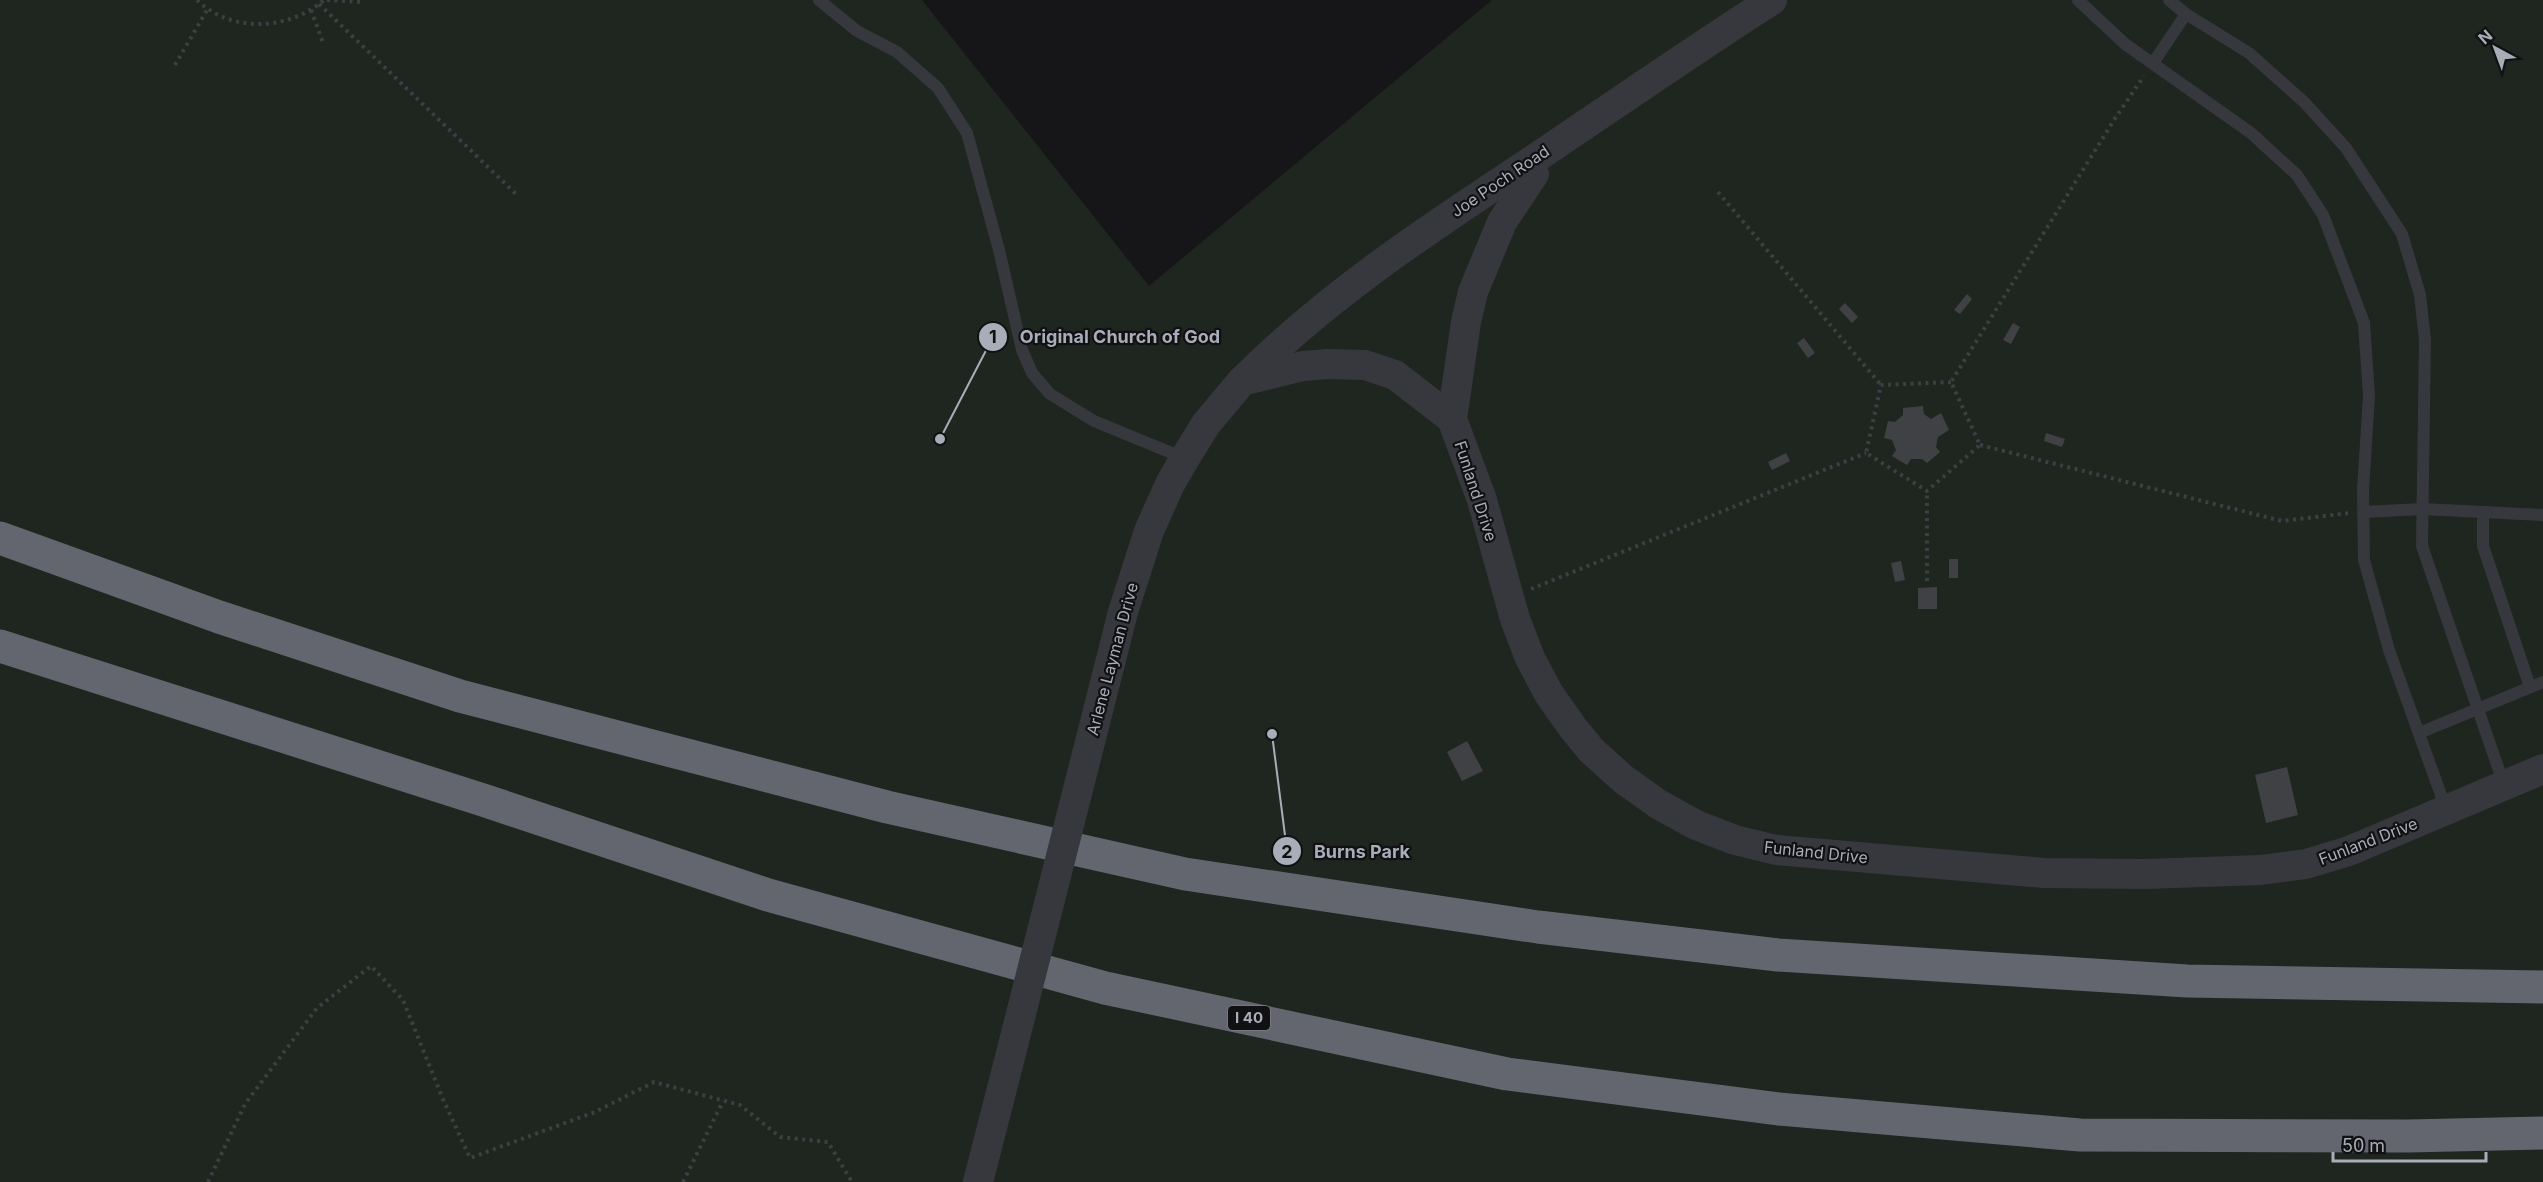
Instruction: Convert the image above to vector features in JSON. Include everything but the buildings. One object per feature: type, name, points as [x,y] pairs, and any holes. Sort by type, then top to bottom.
[{"type":"highway","points":[[0,538],[219,617],[460,696],[887,807],[1185,874],[1538,927],[1778,955],[2187,981],[2543,987]]},
{"type":"highway","name":"I 40","points":[[0,646],[483,800],[768,895],[1105,987],[1507,1074],[1779,1109],[2080,1135],[2408,1136],[2543,1132]]},
{"type":"street","name":"Joe Poch Road","points":[[1242,381],[1271,352],[1343,292],[1404,246],[1772,0]]},
{"type":"street","name":"Funland Drive","points":[[1530,162],[1534,174],[1502,222],[1473,292],[1466,322],[1452,419],[1482,500],[1509,598],[1530,658],[1549,694],[1591,750],[1623,779],[1658,804],[1687,820],[1735,840],[1766,847],[2044,873],[2145,874],[2261,870],[2306,864],[2349,851],[2543,769]]},
{"type":"street","points":[[1242,381],[1303,366],[1365,365],[1395,375],[1452,419]]},
{"type":"street","name":"Arlene Layman Drive","points":[[978,1182],[1123,612],[1149,531],[1170,484],[1206,424],[1242,381]]},
{"type":"lane","points":[[819,0],[857,31],[897,52],[938,88],[967,133],[999,250],[1022,350],[1032,373],[1050,394],[1094,421],[1185,458]]},
{"type":"lane","points":[[2078,0],[2125,44],[2251,133],[2296,175],[2323,215],[2364,323],[2369,396],[2363,512],[2366,570],[2389,650],[2446,810]]},
{"type":"lane","points":[[2169,0],[2186,14],[2249,53],[2304,102],[2346,148],[2402,234],[2420,295],[2425,340],[2422,546],[2504,785]]},
{"type":"lane","points":[[2153,63],[2186,14]]},
{"type":"lane","points":[[2363,512],[2422,509],[2543,515]]},
{"type":"lane","points":[[2483,512],[2483,546],[2530,687]]},
{"type":"lane","points":[[2419,732],[2543,682]]},
{"type":"path","points":[[197,0],[207,10],[234,22],[264,25],[312,10],[325,0],[362,2]]},
{"type":"path","points":[[319,4],[517,195]]},
{"type":"path","points":[[175,65],[207,10]]},
{"type":"path","points":[[312,10],[324,45]]},
{"type":"path","points":[[1951,382],[2114,120],[2153,63]]},
{"type":"path","points":[[1718,192],[1881,385]]},
{"type":"path","points":[[1881,385],[1951,382]]},
{"type":"path","points":[[1951,382],[1980,445]]},
{"type":"path","points":[[1866,453],[1881,385]]},
{"type":"path","points":[[1980,445],[2282,521],[2363,512]]},
{"type":"path","points":[[1928,581],[1928,491],[1980,445]]},
{"type":"path","points":[[1866,453],[1928,491]]},
{"type":"path","points":[[1509,598],[1866,453]]},
{"type":"path","points":[[208,1182],[245,1104],[310,1016],[371,966],[403,1000],[442,1098],[470,1158],[595,1112],[654,1082],[740,1105],[780,1137],[828,1142],[852,1182]]},
{"type":"path","points":[[683,1182],[723,1101]]},
{"type":"shaded area","points":[[0,0],[922,0],[1149,286],[1492,0],[2543,0],[2543,1182],[0,1182]]},
{"type":"place","name":"Original Church of God","points":[[940,439]]},
{"type":"place","name":"Burns Park","points":[[1272,734]]}]
